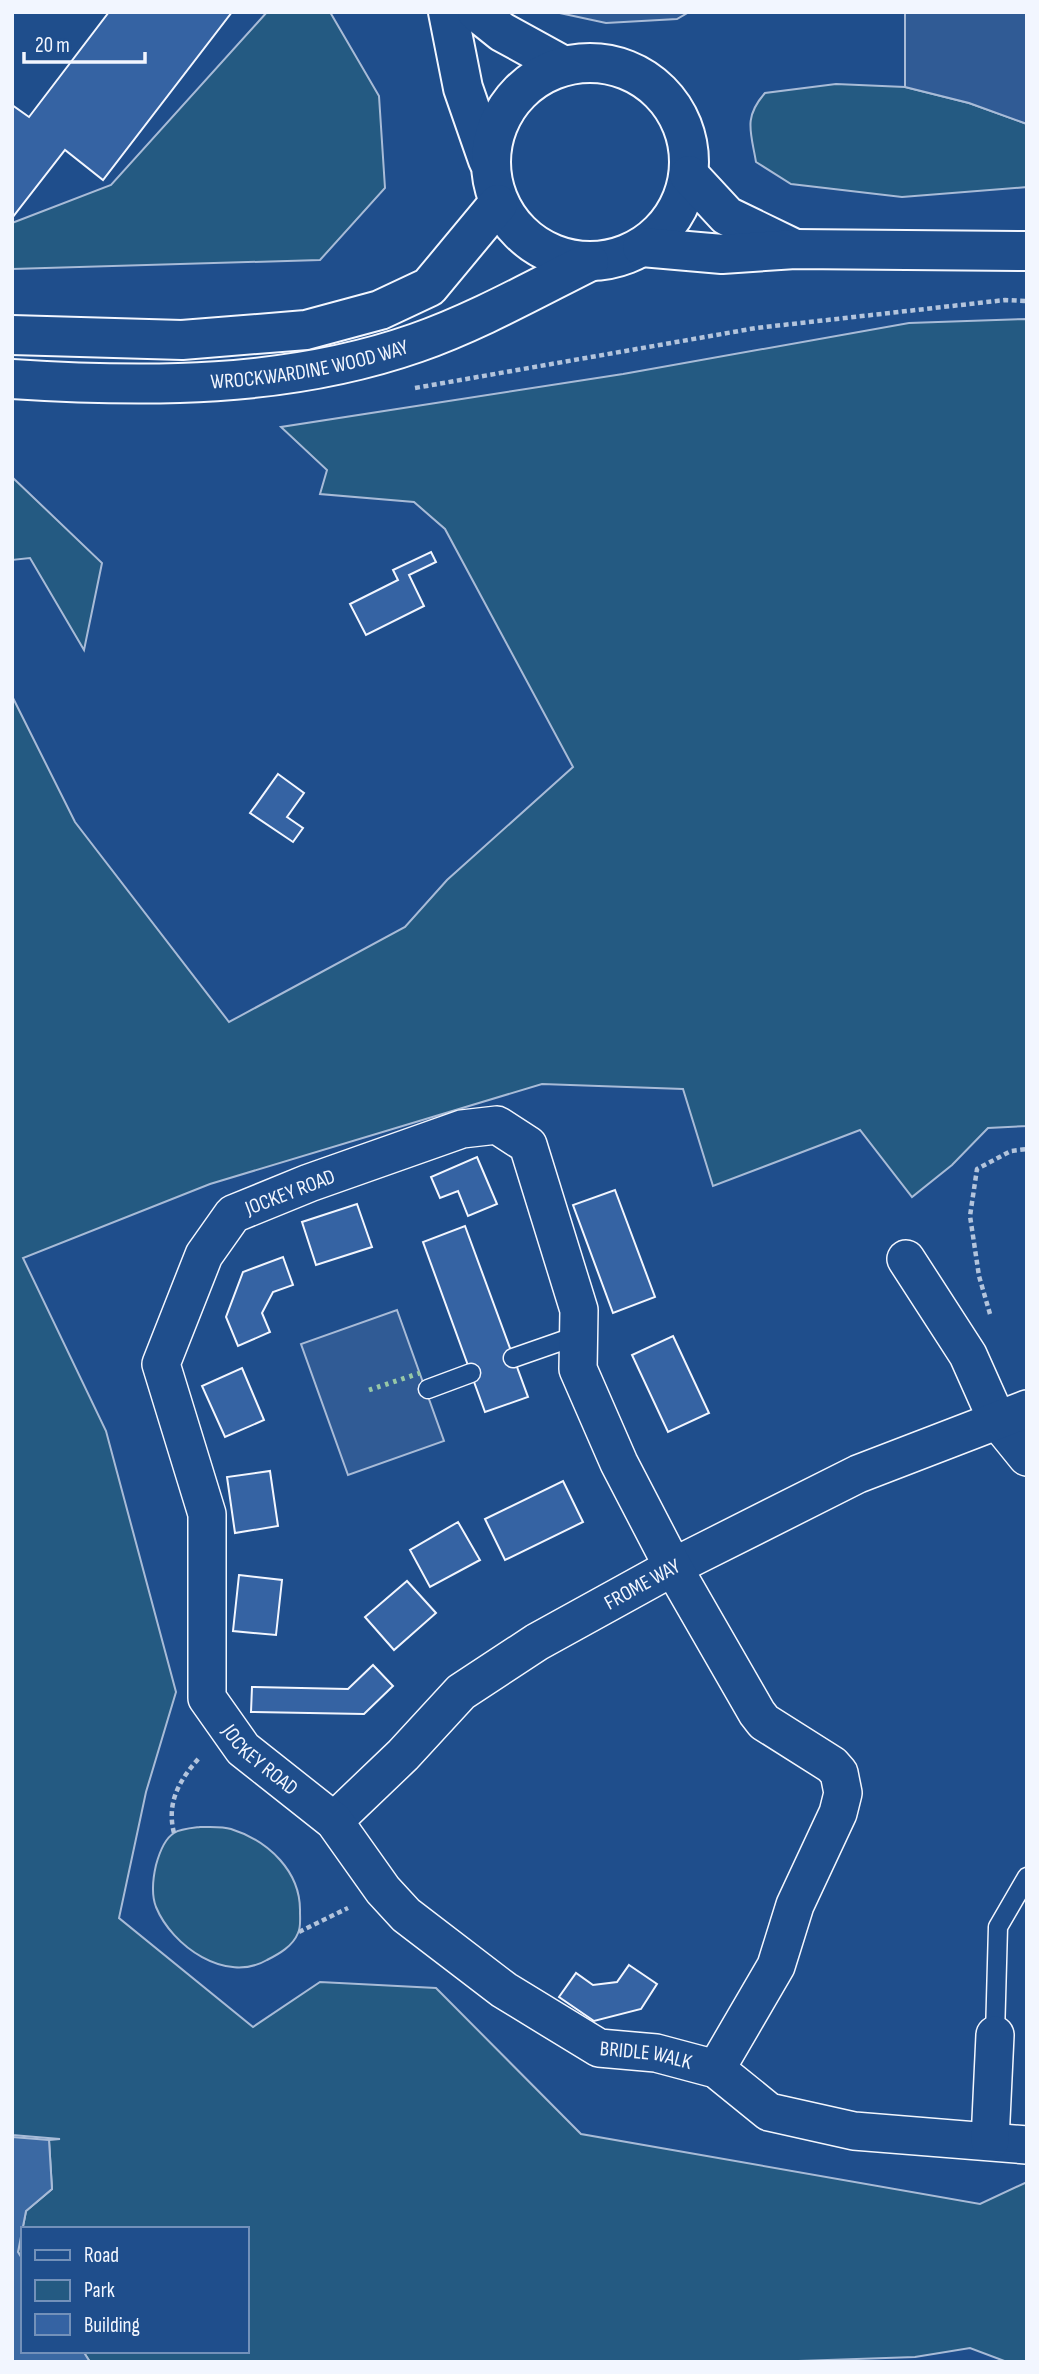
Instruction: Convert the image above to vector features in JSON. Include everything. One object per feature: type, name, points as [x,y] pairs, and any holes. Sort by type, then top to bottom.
[{"type":"main road","points":[[448,12],[463,88],[488,159],[491,183],[498,204],[520,234],[552,254],[589,262],[617,258],[642,247],[664,228],[681,203],[689,175],[690,156],[681,121],[669,101],[653,84],[633,71],[611,64],[562,65],[524,85],[498,118],[488,159]]},
{"type":"main road","points":[[477,12],[502,32],[562,65]]},
{"type":"main road","points":[[689,175],[727,216],[795,249]]},
{"type":"main road","name":"WROCKWARDINE WOOD WAY","points":[[12,335],[182,340],[306,330],[380,310],[429,286],[498,204]]},
{"type":"main road","points":[[642,247],[722,254],[795,249],[1027,251]]},
{"type":"main road","name":"WROCKWARDINE WOOD WAY","points":[[12,379],[188,384],[322,369],[417,342],[589,262]]},
{"type":"street","name":"JOCKEY ROAD","points":[[334,1821],[243,1749],[207,1698],[207,1514],[161,1364],[204,1255],[233,1214],[309,1183],[462,1129],[497,1125],[527,1145],[579,1310],[579,1369],[619,1463],[673,1567],[757,1713],[773,1728],[832,1765],[839,1773],[843,1793],[838,1813],[794,1905],[776,1966],[716,2069]]},
{"type":"street","points":[[906,1259],[968,1355],[1012,1414],[1027,1457]]},
{"type":"street","name":"FROME WAY","points":[[334,1821],[403,1755],[461,1692],[537,1642],[673,1567],[858,1474],[1012,1414]]},
{"type":"street","name":"BRIDLE WALK","points":[[334,1821],[383,1890],[406,1914],[504,1990],[599,2048],[656,2053],[716,2069],[769,2112],[854,2131],[1027,2145]]},
{"type":"street","points":[[990,2141],[995,2035]]},
{"type":"lane","points":[[513,1358],[579,1335]]},
{"type":"lane","points":[[428,1389],[471,1373]]},
{"type":"lane","points":[[995,2035],[998,1927],[1027,1877]]},
{"type":"path","points":[[414,388],[756,328],[1004,300],[1027,301]]},
{"type":"path","points":[[993,1325],[979,1276],[970,1216],[978,1169],[1011,1150],[1027,1149]]},
{"type":"path","points":[[174,1833],[169,1813],[183,1776],[225,1727]]},
{"type":"path","points":[[299,1932],[383,1890]]},
{"type":"green space","points":[[267,12],[330,12],[379,96],[385,188],[320,260],[12,269],[12,223],[111,185]]},
{"type":"green space","points":[[836,84],[905,87],[969,103],[1027,124],[1027,187],[902,197],[791,184],[756,162],[751,118],[765,93]]},
{"type":"green space","points":[[1027,319],[1027,1126],[988,1128],[952,1165],[912,1197],[860,1130],[713,1186],[683,1089],[542,1084],[210,1184],[23,1258],[106,1431],[176,1692],[146,1792],[119,1918],[253,2027],[320,1982],[436,1988],[581,2134],[980,2204],[1027,2182],[1027,2362],[1007,2362],[970,2348],[915,2357],[769,2362],[90,2362],[84,2353],[248,2353],[248,2227],[23,2227],[26,2211],[52,2189],[49,2140],[60,2139],[12,2135],[12,696],[75,822],[229,1022],[405,927],[447,880],[573,767],[445,529],[414,502],[320,494],[327,470],[281,427],[623,374],[909,323]]},
{"type":"green space","points":[[12,477],[102,563],[84,650],[30,558],[12,560]]},
{"type":"green space","points":[[200,1827],[224,1827],[245,1834],[270,1850],[289,1871],[299,1897],[300,1928],[293,1942],[267,1960],[251,1966],[235,1967],[202,1957],[174,1935],[156,1907],[153,1881],[160,1852],[167,1839],[174,1833]]},
{"type":"shaded area","points":[[555,12],[689,12],[677,19],[606,23]]},
{"type":"shaded area","points":[[905,12],[1027,12],[1027,124],[969,103],[905,87]]},
{"type":"shaded area","points":[[397,1310],[444,1441],[348,1475],[301,1344]]},
{"type":"shaded area","points":[[12,2137],[49,2140],[52,2189],[26,2211],[21,2227],[18,2252],[21,2257],[21,2353],[84,2353],[90,2362],[12,2362]]},
{"type":"building","points":[[109,12],[232,12],[103,180],[65,150],[12,218],[12,105],[29,117]]},
{"type":"building","points":[[431,552],[436,562],[409,575],[424,606],[366,635],[350,604],[398,580],[393,570]]},
{"type":"building","points":[[278,774],[304,793],[287,817],[303,828],[293,842],[250,813]]},
{"type":"building","points":[[477,1157],[497,1204],[468,1216],[458,1191],[440,1198],[431,1177]]},
{"type":"building","points":[[615,1190],[655,1297],[613,1313],[573,1205]]},
{"type":"building","points":[[357,1204],[372,1247],[316,1265],[302,1222]]},
{"type":"building","points":[[465,1226],[528,1397],[485,1412],[423,1242]]},
{"type":"building","points":[[283,1257],[293,1285],[273,1292],[262,1313],[270,1332],[238,1346],[226,1317],[243,1272]]},
{"type":"building","points":[[673,1336],[709,1413],[668,1432],[632,1355]]},
{"type":"building","points":[[242,1368],[264,1420],[225,1437],[202,1386]]},
{"type":"building","points":[[270,1471],[278,1526],[235,1533],[227,1477]]},
{"type":"building","points":[[563,1481],[583,1522],[505,1560],[485,1519]]},
{"type":"building","points":[[458,1522],[480,1560],[430,1587],[410,1550]]},
{"type":"building","points":[[239,1575],[282,1580],[276,1635],[233,1631]]},
{"type":"building","points":[[407,1581],[436,1613],[394,1650],[365,1617]]},
{"type":"building","points":[[373,1665],[393,1686],[364,1714],[251,1712],[252,1687],[348,1689]]},
{"type":"building","points":[[629,1965],[657,1984],[641,2009],[594,2021],[559,1997],[576,1973],[593,1985],[617,1982]]},
{"type":"hedge","points":[[369,1390],[420,1373]]}]
